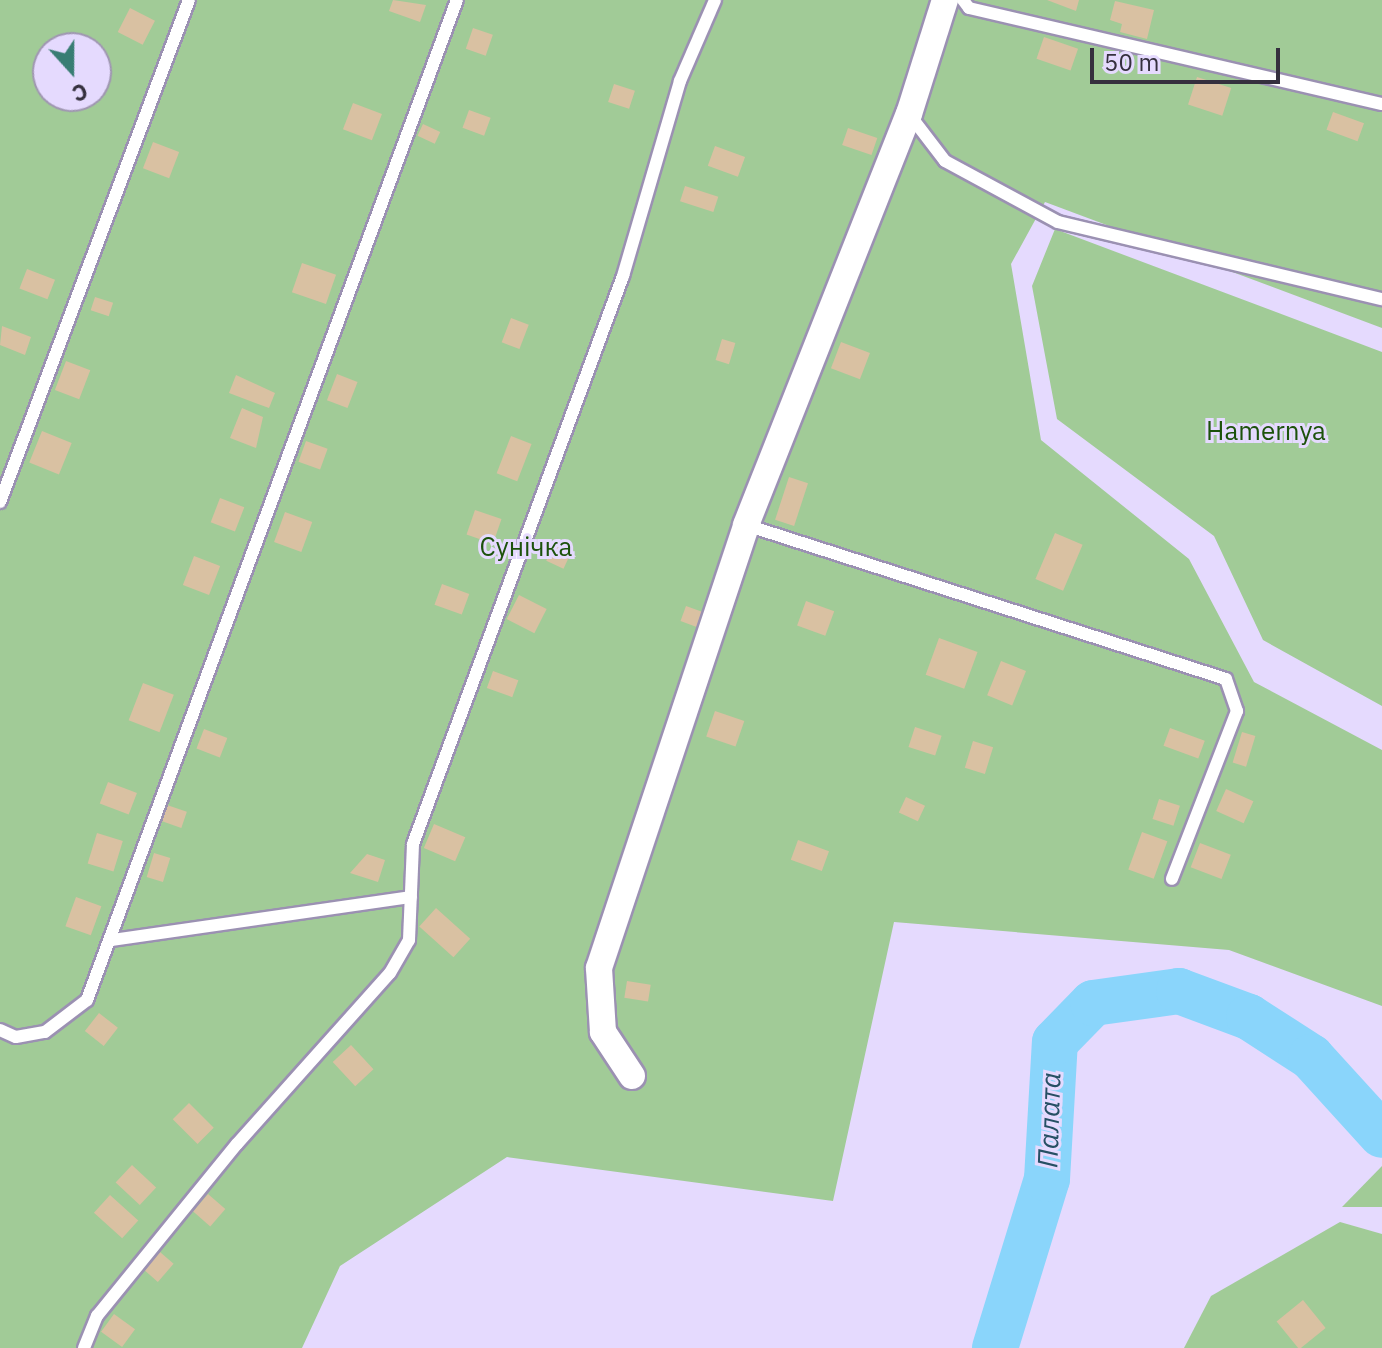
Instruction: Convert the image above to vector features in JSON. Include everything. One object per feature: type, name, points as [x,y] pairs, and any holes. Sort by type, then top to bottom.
[{"type":"street","points":[[632,1076],[603,1032],[599,968],[746,525],[909,114],[945,0]]},
{"type":"lane","points":[[0,502],[5,471],[189,0]]},
{"type":"lane","points":[[0,1030],[16,1037],[45,1032],[87,1000],[112,940],[457,0]]},
{"type":"lane","points":[[84,1348],[97,1316],[237,1144],[390,973],[409,940],[413,844],[623,276],[680,81],[715,0]]},
{"type":"lane","points":[[963,0],[969,8],[1382,104]]},
{"type":"lane","points":[[909,114],[945,161],[1058,222],[1382,299]]},
{"type":"lane","points":[[746,525],[1226,679],[1237,711],[1172,879]]},
{"type":"lane","points":[[112,940],[411,897]]},
{"type":"green space","name":"Сунічка","points":[[0,0],[1382,0],[1382,328],[1045,202],[1011,264],[1041,440],[1189,559],[1254,682],[1382,750],[1382,1006],[1229,950],[894,922],[833,1201],[507,1157],[340,1266],[302,1348],[0,1348]]},
{"type":"green space","name":"Hamernya","points":[[1055,229],[1382,352],[1382,706],[1263,640],[1214,536],[1057,419],[1032,286]]},
{"type":"green space","points":[[1382,1166],[1382,1207],[1342,1207]]},
{"type":"green space","points":[[1340,1222],[1382,1234],[1382,1348],[1184,1348],[1211,1296]]},
{"type":"building","points":[[393,0],[426,5],[420,22],[389,11]]},
{"type":"building","points":[[1047,0],[1079,0],[1076,11]]},
{"type":"building","points":[[1115,1],[1154,10],[1147,39],[1120,32],[1122,24],[1110,20]]},
{"type":"building","points":[[130,8],[155,21],[143,45],[118,32]]},
{"type":"building","points":[[473,28],[493,35],[486,56],[466,49]]},
{"type":"building","points":[[1044,37],[1078,49],[1071,70],[1037,59]]},
{"type":"building","points":[[1197,77],[1231,88],[1222,116],[1188,105]]},
{"type":"building","points":[[614,84],[635,91],[629,109],[608,102]]},
{"type":"building","points":[[353,103],[382,114],[372,140],[343,129]]},
{"type":"building","points":[[469,110],[491,118],[484,136],[463,128]]},
{"type":"building","points":[[1333,112],[1364,123],[1358,141],[1327,130]]},
{"type":"building","points":[[423,124],[440,132],[435,144],[418,136]]},
{"type":"building","points":[[848,128],[877,138],[871,155],[842,145]]},
{"type":"building","points":[[153,142],[179,152],[169,178],[143,168]]},
{"type":"building","points":[[715,146],[745,157],[738,177],[708,166]]},
{"type":"building","points":[[685,186],[718,197],[713,212],[680,201]]},
{"type":"building","points":[[302,263],[336,275],[326,304],[292,292]]},
{"type":"building","points":[[27,269],[55,280],[47,299],[19,289]]},
{"type":"building","points":[[95,297],[113,303],[109,316],[91,310]]},
{"type":"building","points":[[511,318],[529,325],[519,349],[502,342]]},
{"type":"building","points":[[2,326],[31,337],[25,355],[0,345]]},
{"type":"building","points":[[722,339],[735,343],[729,364],[716,360]]},
{"type":"building","points":[[841,342],[870,353],[860,379],[831,368]]},
{"type":"building","points":[[66,361],[90,370],[79,399],[55,390]]},
{"type":"building","points":[[337,374],[358,382],[348,408],[327,400]]},
{"type":"building","points":[[236,375],[275,393],[269,408],[229,393]]},
{"type":"building","points":[[242,408],[263,417],[256,448],[230,438]]},
{"type":"building","points":[[42,431],[72,443],[59,475],[29,463]]},
{"type":"building","points":[[511,436],[532,444],[517,481],[497,473]]},
{"type":"building","points":[[306,441],[328,449],[320,470],[298,462]]},
{"type":"building","points":[[789,477],[808,483],[794,526],[775,520]]},
{"type":"building","points":[[220,498],[244,507],[235,532],[211,522]]},
{"type":"building","points":[[475,510],[501,519],[493,544],[467,535]]},
{"type":"building","points":[[285,512],[312,522],[301,552],[274,542]]},
{"type":"building","points":[[1055,533],[1083,545],[1063,591],[1035,579]]},
{"type":"building","points":[[556,540],[573,548],[563,569],[546,561]]},
{"type":"building","points":[[194,556],[220,566],[209,595],[183,585]]},
{"type":"building","points":[[442,584],[469,594],[462,615],[434,605]]},
{"type":"building","points":[[519,595],[547,609],[534,633],[507,619]]},
{"type":"building","points":[[806,601],[834,611],[825,636],[797,625]]},
{"type":"building","points":[[686,606],[705,613],[699,628],[681,621]]},
{"type":"building","points":[[939,638],[978,652],[964,689],[926,675]]},
{"type":"building","points":[[1001,661],[1026,671],[1012,705],[987,695]]},
{"type":"building","points":[[493,671],[518,680],[512,697],[487,688]]},
{"type":"building","points":[[143,683],[174,695],[159,732],[129,720]]},
{"type":"building","points":[[715,711],[744,721],[736,747],[706,737]]},
{"type":"building","points":[[915,727],[942,736],[935,756],[909,747]]},
{"type":"building","points":[[1170,728],[1205,741],[1198,759],[1164,746]]},
{"type":"building","points":[[204,729],[227,738],[220,758],[196,749]]},
{"type":"building","points":[[1242,732],[1255,736],[1246,767],[1233,763]]},
{"type":"building","points":[[973,741],[993,747],[985,774],[965,768]]},
{"type":"building","points":[[108,782],[137,793],[129,815],[100,803]]},
{"type":"building","points":[[1226,789],[1253,801],[1244,823],[1216,811]]},
{"type":"building","points":[[906,797],[925,806],[918,821],[899,812]]},
{"type":"building","points":[[1159,799],[1180,806],[1173,826],[1153,819]]},
{"type":"building","points":[[167,805],[187,812],[181,828],[161,821]]},
{"type":"building","points":[[434,824],[465,837],[455,861],[424,848]]},
{"type":"building","points":[[1142,832],[1167,841],[1154,879],[1128,870]]},
{"type":"building","points":[[97,833],[123,841],[113,871],[88,864]]},
{"type":"building","points":[[798,840],[829,851],[822,871],[791,860]]},
{"type":"building","points":[[1200,843],[1231,855],[1221,879],[1191,867]]},
{"type":"building","points":[[154,853],[170,858],[163,882],[147,877]]},
{"type":"building","points":[[367,854],[385,860],[378,882],[350,873]]},
{"type":"building","points":[[76,897],[101,906],[91,935],[65,926]]},
{"type":"building","points":[[436,908],[470,939],[453,957],[419,927]]},
{"type":"building","points":[[627,981],[651,985],[648,1002],[624,998]]},
{"type":"building","points":[[99,1013],[118,1028],[104,1046],[85,1031]]},
{"type":"building","points":[[351,1045],[374,1069],[355,1086],[333,1062]]},
{"type":"building","points":[[189,1103],[214,1128],[197,1144],[173,1119]]},
{"type":"building","points":[[132,1165],[156,1188],[140,1205],[116,1183]]},
{"type":"building","points":[[208,1194],[225,1209],[210,1226],[193,1211]]},
{"type":"building","points":[[110,1195],[138,1220],[122,1238],[94,1213]]},
{"type":"building","points":[[160,1252],[174,1264],[158,1282],[144,1270]]},
{"type":"building","points":[[1303,1300],[1326,1328],[1298,1348],[1277,1321]]},
{"type":"building","points":[[114,1314],[135,1329],[122,1347],[101,1332]]},
{"type":"waterway","name":"Палата","points":[[995,1348],[1047,1179],[1055,1042],[1093,1003],[1179,991],[1249,1017],[1311,1057],[1382,1135]]}]
